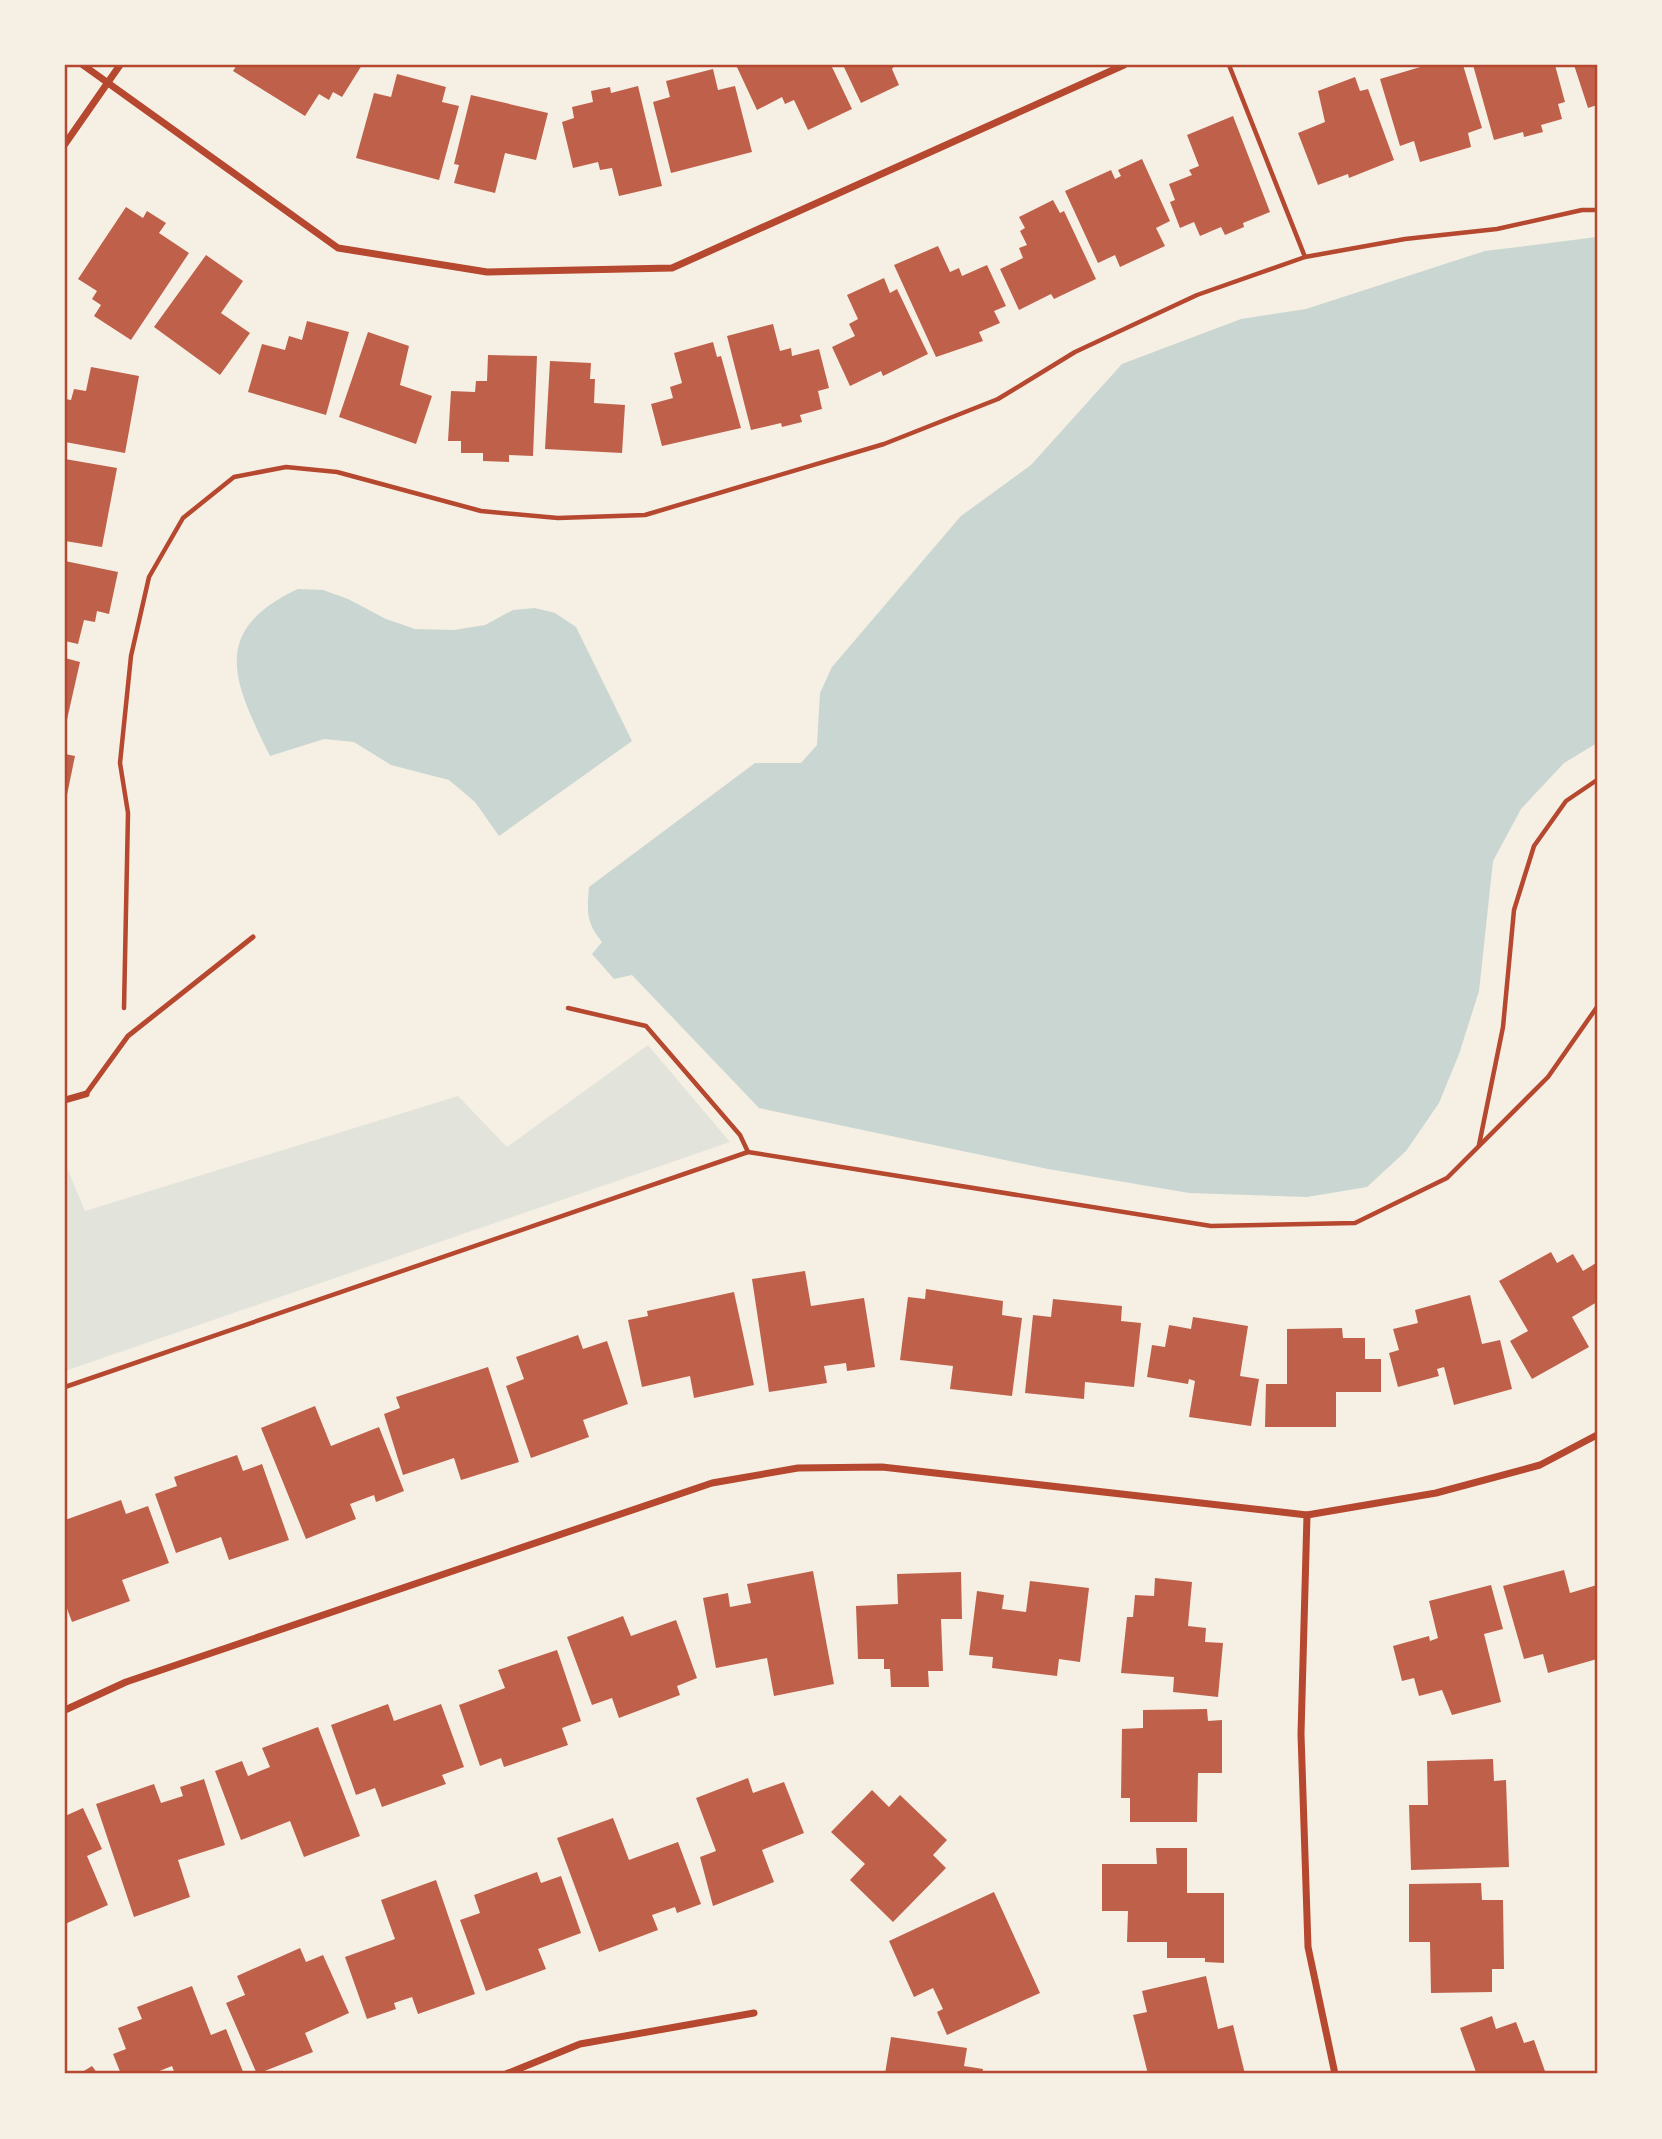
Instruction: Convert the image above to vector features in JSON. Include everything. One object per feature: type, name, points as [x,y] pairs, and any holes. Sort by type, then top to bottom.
[{"type":"street","points":[[83,65],[109,81],[338,248],[487,272],[673,268],[1100,69],[1124,65]]},
{"type":"street","points":[[65,144],[120,65]]},
{"type":"street","points":[[65,1100],[86,1094]]},
{"type":"street","points":[[65,1710],[126,1682],[712,1483],[798,1468],[882,1467],[1307,1515],[1436,1493],[1541,1465],[1597,1435]]},
{"type":"street","points":[[1307,1515],[1301,1734],[1308,1947],[1335,2074]]},
{"type":"street","points":[[506,2074],[580,2044],[754,2012]]},
{"type":"lane","points":[[86,1094],[128,1035],[253,937]]},
{"type":"path","points":[[1230,65],[1305,257]]},
{"type":"path","points":[[124,1009],[128,813],[120,763],[131,656],[149,577],[183,518],[234,477],[286,467],[337,472],[481,511],[558,518],[645,515],[884,443],[935,424],[998,399],[1075,352],[1197,295],[1305,257],[1405,239],[1497,229],[1582,210],[1597,210]]},
{"type":"path","points":[[1479,1146],[1503,1027],[1514,910],[1534,846],[1566,801],[1597,780]]},
{"type":"path","points":[[65,1387],[748,1152],[1211,1226],[1355,1223],[1447,1178],[1548,1077],[1597,1007]]},
{"type":"path","points":[[568,1008],[646,1026],[740,1135],[748,1152]]},
{"type":"shaded area","points":[[1597,237],[1597,743],[1564,763],[1521,809],[1493,861],[1479,991],[1459,1054],[1439,1103],[1406,1151],[1367,1187],[1307,1197],[1189,1193],[1048,1169],[759,1108],[632,975],[614,979],[592,954],[602,942],[589,917],[589,887],[755,763],[801,763],[817,745],[820,693],[832,667],[961,516],[1031,465],[1122,364],[1241,319],[1306,309],[1485,251]]},
{"type":"shaded area","points":[[298,589],[323,590],[348,599],[386,619],[415,629],[454,630],[485,625],[513,610],[535,608],[555,613],[576,627],[632,741],[499,836],[475,802],[449,780],[391,765],[354,742],[324,739],[270,756],[239,682],[237,661],[240,641],[251,623],[269,605]]},
{"type":"shaded area","points":[[648,1045],[730,1142],[65,1371],[65,1163],[85,1211],[458,1096],[507,1147]]},
{"type":"building","points":[[237,65],[362,65],[342,97],[333,92],[329,100],[319,94],[305,116],[233,71]]},
{"type":"building","points":[[736,65],[831,65],[852,109],[808,130],[794,100],[785,104],[782,97],[757,110]]},
{"type":"building","points":[[843,65],[895,65],[892,69],[899,85],[861,103]]},
{"type":"building","points":[[1427,65],[1463,65],[1482,128],[1468,133],[1471,147],[1420,162],[1414,141],[1400,146],[1380,79]]},
{"type":"building","points":[[1473,65],[1555,65],[1565,102],[1558,104],[1562,119],[1541,125],[1543,132],[1524,137],[1523,132],[1494,140]]},
{"type":"building","points":[[1574,65],[1597,65],[1597,105],[1588,108]]},
{"type":"building","points":[[713,69],[718,90],[735,86],[752,152],[671,173],[653,102],[670,97],[666,81]]},
{"type":"building","points":[[397,74],[446,87],[442,102],[459,106],[439,180],[356,158],[374,93],[391,97]]},
{"type":"building","points":[[1355,77],[1360,91],[1368,89],[1394,160],[1349,178],[1348,174],[1318,185],[1298,133],[1325,122],[1318,91]]},
{"type":"building","points":[[638,86],[662,186],[619,196],[612,168],[600,170],[598,162],[573,168],[562,122],[574,118],[572,107],[593,102],[591,91],[610,87],[611,93]]},
{"type":"building","points":[[471,95],[548,113],[536,160],[505,153],[495,193],[454,183],[459,165],[454,164]]},
{"type":"building","points":[[1233,116],[1270,212],[1243,223],[1244,227],[1225,235],[1221,227],[1200,236],[1194,222],[1180,228],[1170,202],[1175,200],[1169,184],[1192,175],[1189,170],[1199,166],[1187,135]]},
{"type":"building","points":[[1142,159],[1170,221],[1156,228],[1165,246],[1120,267],[1115,255],[1098,263],[1065,191],[1111,170],[1115,179],[1121,176],[1118,170]]},
{"type":"building","points":[[1053,200],[1060,213],[1064,211],[1096,279],[1054,299],[1051,294],[1019,310],[1000,269],[1023,258],[1019,248],[1027,245],[1020,231],[1025,228],[1019,217]]},
{"type":"building","points":[[126,207],[143,218],[147,211],[166,223],[159,233],[189,253],[131,340],[94,316],[101,305],[92,299],[97,291],[78,279]]},
{"type":"building","points":[[938,246],[950,272],[959,268],[962,276],[987,265],[1006,306],[994,311],[1000,323],[979,332],[983,341],[936,357],[894,265]]},
{"type":"building","points":[[206,255],[243,281],[221,313],[250,333],[220,375],[154,327]]},
{"type":"building","points":[[884,278],[890,293],[897,289],[928,354],[883,376],[881,371],[850,386],[832,347],[855,336],[849,324],[858,319],[847,295]]},
{"type":"building","points":[[307,321],[349,332],[326,415],[248,392],[262,344],[285,350],[289,336],[302,340]]},
{"type":"building","points":[[773,324],[780,351],[791,348],[792,356],[819,349],[829,388],[818,391],[822,409],[800,415],[802,422],[782,427],[781,423],[751,430],[727,336]]},
{"type":"building","points":[[368,332],[409,346],[400,385],[432,396],[416,444],[339,417]]},
{"type":"building","points":[[713,342],[717,357],[721,356],[741,428],[662,446],[651,404],[673,398],[670,387],[682,383],[674,353]]},
{"type":"building","points":[[488,355],[537,356],[533,456],[509,455],[509,462],[483,461],[483,453],[461,453],[461,441],[448,441],[451,391],[475,392],[476,381],[487,381]]},
{"type":"building","points":[[550,361],[591,363],[590,379],[595,379],[594,403],[625,405],[622,453],[545,449]]},
{"type":"building","points":[[91,367],[139,376],[125,453],[65,442],[65,399],[71,400],[74,389],[86,391]]},
{"type":"building","points":[[65,459],[117,468],[102,547],[65,541]]},
{"type":"building","points":[[65,561],[118,572],[109,614],[97,611],[95,622],[84,620],[78,644],[65,641]]},
{"type":"building","points":[[65,658],[80,662],[66,724],[65,724]]},
{"type":"building","points":[[65,754],[75,756],[66,800],[65,800]]},
{"type":"building","points":[[1551,1252],[1557,1263],[1573,1254],[1583,1271],[1596,1263],[1597,1302],[1572,1317],[1589,1347],[1532,1379],[1510,1341],[1528,1331],[1499,1281]]},
{"type":"building","points":[[805,1271],[811,1306],[864,1298],[875,1367],[847,1371],[846,1363],[824,1366],[827,1383],[769,1392],[752,1279]]},
{"type":"building","points":[[926,1289],[1003,1301],[1002,1315],[1022,1318],[1012,1396],[950,1389],[953,1366],[900,1360],[908,1297],[925,1299]]},
{"type":"building","points":[[734,1292],[754,1385],[694,1398],[690,1376],[642,1387],[628,1320],[648,1316],[647,1311]]},
{"type":"building","points":[[1470,1295],[1482,1344],[1500,1340],[1512,1389],[1454,1405],[1444,1367],[1437,1369],[1439,1376],[1398,1387],[1389,1353],[1399,1350],[1393,1329],[1418,1323],[1415,1310]]},
{"type":"building","points":[[1053,1299],[1122,1306],[1121,1321],[1141,1323],[1134,1387],[1085,1382],[1084,1399],[1025,1393],[1033,1315],[1051,1317]]},
{"type":"building","points":[[1193,1317],[1248,1326],[1240,1376],[1259,1379],[1251,1426],[1189,1417],[1195,1381],[1189,1379],[1188,1384],[1147,1377],[1152,1345],[1165,1347],[1169,1325],[1191,1329]]},
{"type":"building","points":[[1342,1328],[1343,1338],[1365,1338],[1365,1359],[1381,1359],[1381,1392],[1336,1392],[1336,1427],[1265,1427],[1266,1384],[1287,1384],[1287,1329]]},
{"type":"building","points":[[578,1335],[583,1349],[607,1341],[628,1404],[583,1420],[589,1437],[531,1458],[506,1386],[524,1379],[516,1357]]},
{"type":"building","points":[[488,1367],[519,1462],[461,1480],[454,1458],[403,1475],[384,1414],[400,1408],[396,1397]]},
{"type":"building","points":[[315,1406],[331,1446],[379,1427],[404,1491],[376,1502],[374,1495],[350,1504],[356,1519],[306,1539],[261,1428]]},
{"type":"building","points":[[237,1455],[243,1471],[262,1464],[289,1540],[229,1560],[221,1537],[176,1553],[155,1494],[177,1486],[174,1477]]},
{"type":"building","points":[[121,1500],[126,1514],[148,1506],[169,1563],[122,1580],[130,1601],[72,1622],[65,1603],[65,1520]]},
{"type":"building","points":[[1564,1570],[1570,1593],[1597,1585],[1597,1659],[1548,1673],[1543,1654],[1524,1659],[1503,1586]]},
{"type":"building","points":[[813,1571],[834,1684],[774,1696],[767,1658],[716,1668],[703,1598],[728,1593],[730,1607],[751,1603],[747,1584]]},
{"type":"building","points":[[961,1572],[962,1619],[941,1619],[943,1671],[928,1671],[929,1687],[891,1687],[890,1669],[884,1669],[884,1659],[858,1659],[856,1606],[898,1604],[897,1574]]},
{"type":"building","points":[[1155,1578],[1192,1582],[1188,1626],[1206,1628],[1205,1642],[1223,1643],[1218,1697],[1173,1692],[1174,1677],[1121,1673],[1127,1617],[1133,1617],[1135,1595],[1154,1596]]},
{"type":"building","points":[[1030,1581],[1089,1588],[1080,1662],[1059,1659],[1057,1676],[992,1668],[993,1657],[969,1655],[977,1591],[1004,1595],[1002,1609],[1026,1612]]},
{"type":"building","points":[[1491,1585],[1503,1629],[1484,1634],[1501,1702],[1452,1715],[1442,1690],[1419,1696],[1414,1678],[1402,1681],[1393,1646],[1429,1636],[1430,1641],[1438,1638],[1429,1601]]},
{"type":"building","points":[[623,1616],[631,1636],[676,1620],[697,1678],[677,1686],[680,1695],[619,1718],[612,1698],[592,1705],[567,1637]]},
{"type":"building","points":[[557,1650],[581,1721],[562,1728],[568,1745],[504,1767],[501,1758],[480,1766],[459,1705],[505,1688],[498,1670]]},
{"type":"building","points":[[388,1704],[394,1721],[441,1704],[464,1767],[442,1775],[446,1784],[382,1807],[375,1788],[356,1795],[331,1725]]},
{"type":"building","points":[[1207,1709],[1208,1721],[1222,1720],[1222,1773],[1198,1773],[1197,1822],[1130,1822],[1130,1798],[1121,1798],[1122,1729],[1143,1728],[1143,1710]]},
{"type":"building","points":[[318,1727],[360,1836],[304,1857],[290,1821],[241,1840],[215,1771],[242,1761],[248,1776],[270,1767],[262,1748]]},
{"type":"building","points":[[1493,1759],[1494,1781],[1506,1780],[1509,1867],[1411,1870],[1409,1805],[1428,1805],[1427,1761]]},
{"type":"building","points":[[748,1778],[753,1793],[784,1782],[804,1833],[762,1850],[774,1882],[713,1906],[700,1857],[716,1851],[696,1798]]},
{"type":"building","points":[[204,1779],[225,1845],[178,1860],[190,1897],[134,1917],[96,1804],[154,1784],[161,1803],[183,1796],[180,1787]]},
{"type":"building","points":[[872,1790],[889,1807],[900,1795],[947,1840],[933,1855],[946,1868],[893,1922],[850,1880],[865,1864],[831,1832]]},
{"type":"building","points":[[83,1808],[102,1849],[87,1856],[108,1905],[65,1924],[65,1816]]},
{"type":"building","points":[[613,1818],[629,1860],[678,1842],[701,1904],[677,1913],[675,1907],[652,1915],[658,1930],[599,1952],[557,1838]]},
{"type":"building","points":[[1156,1848],[1187,1848],[1187,1893],[1224,1893],[1224,1963],[1205,1962],[1205,1958],[1167,1958],[1167,1942],[1127,1942],[1128,1911],[1102,1911],[1102,1864],[1157,1864]]},
{"type":"building","points":[[537,1872],[541,1883],[561,1876],[581,1933],[538,1949],[546,1969],[486,1991],[460,1920],[480,1913],[474,1895]]},
{"type":"building","points":[[436,1880],[475,1994],[418,2014],[412,1997],[394,2003],[396,2009],[367,2019],[345,1957],[395,1939],[381,1900]]},
{"type":"building","points":[[1481,1883],[1482,1900],[1503,1900],[1504,1969],[1492,1969],[1492,1992],[1431,1993],[1430,1942],[1409,1942],[1409,1884]]},
{"type":"building","points":[[994,1892],[1040,1993],[947,2035],[937,2012],[943,2009],[933,1988],[914,1997],[889,1941]]},
{"type":"building","points":[[300,1948],[306,1962],[323,1955],[349,2013],[305,2033],[313,2052],[257,2074],[226,2003],[245,1995],[237,1976]]},
{"type":"building","points":[[1206,1976],[1218,2029],[1233,2025],[1245,2074],[1148,2074],[1133,2015],[1147,2012],[1142,1991]]},
{"type":"building","points":[[192,1986],[211,2035],[226,2029],[244,2074],[175,2074],[172,2066],[152,2074],[121,2074],[113,2054],[126,2049],[118,2028],[142,2019],[137,2007]]},
{"type":"building","points":[[1492,2016],[1496,2029],[1516,2022],[1524,2043],[1534,2040],[1546,2074],[1469,2074],[1476,2072],[1460,2028]]},
{"type":"building","points":[[891,2037],[967,2048],[964,2066],[983,2069],[982,2074],[885,2074]]},
{"type":"building","points":[[92,2066],[98,2074],[79,2074]]}]
